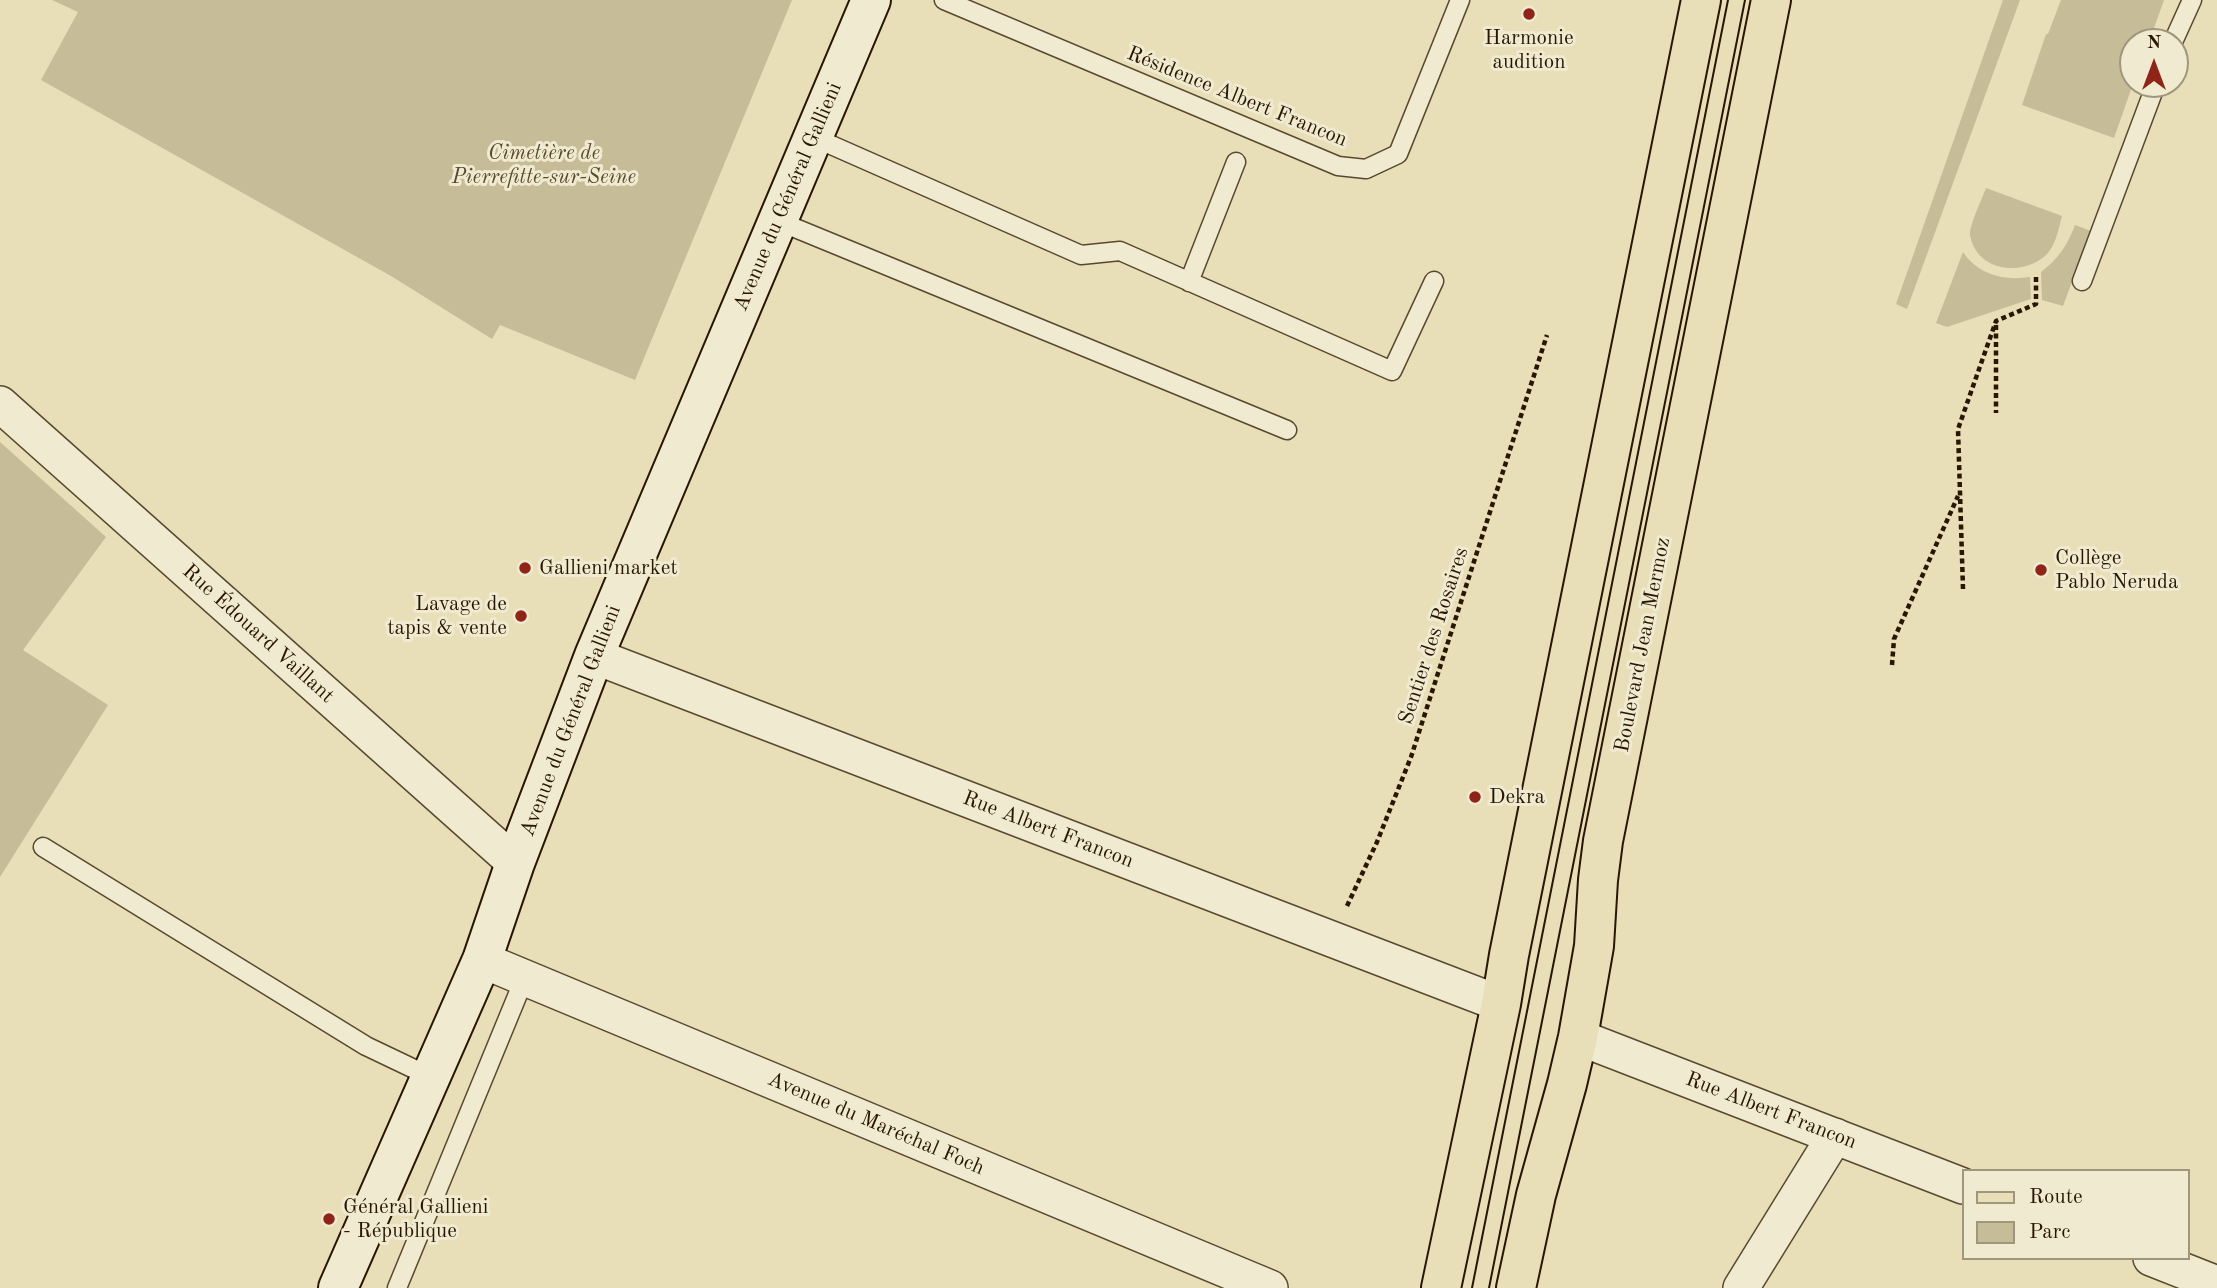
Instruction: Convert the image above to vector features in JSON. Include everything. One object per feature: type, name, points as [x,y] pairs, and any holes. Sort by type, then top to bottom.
[{"type":"main road","points":[[1441,1288],[1501,1003],[1701,0]]},
{"type":"main road","name":"Boulevard Jean Mermoz","points":[[1516,1288],[1536,1195],[1578,1037],[1594,946],[1603,841],[1771,0]]},
{"type":"street","name":"Avenue du Général Gallieni","points":[[338,1288],[482,960],[515,863],[594,656],[871,0]]},
{"type":"street","name":"Rue Édouard Vaillant","points":[[0,404],[515,863]]},
{"type":"street","name":"Rue Albert Francon","points":[[594,656],[1501,1003]]},
{"type":"street","name":"Avenue du Maréchal Foch","points":[[482,960],[1270,1288]]},
{"type":"street","name":"Rue Albert Francon","points":[[1578,1037],[1962,1186]]},
{"type":"street","points":[[1741,1288],[1835,1136]]},
{"type":"street","points":[[2156,1260],[2217,1284]]},
{"type":"lane","name":"Résidence Albert Francon","points":[[944,0],[1338,166],[1366,169],[1398,154],[1460,0]]},
{"type":"lane","points":[[2179,28],[2192,0]]},
{"type":"lane","points":[[2082,281],[2151,98]]},
{"type":"lane","points":[[813,137],[1081,255],[1120,251],[1392,371],[1434,281]]},
{"type":"lane","points":[[1189,282],[1236,162]]},
{"type":"lane","points":[[778,221],[1287,430]]},
{"type":"lane","points":[[43,847],[366,1046],[430,1077]]},
{"type":"lane","points":[[397,1288],[526,977]]},
{"type":"path","points":[[1963,589],[1958,429],[1996,321],[2036,304],[2036,274]]},
{"type":"path","points":[[1996,321],[1996,413]]},
{"type":"path","name":"Sentier des Rosaires","points":[[1332,939],[1377,842],[1412,757],[1547,335]]},
{"type":"path","points":[[1892,664],[1894,639],[1960,492]]},
{"type":"green space","name":"Cimetière de Pierrefitte-sur-Seine","points":[[52,0],[792,0],[635,380],[500,325],[492,339],[391,276],[41,80],[78,12]]},
{"type":"green space","points":[[2003,0],[2020,0],[1907,309],[1896,304]]},
{"type":"green space","points":[[2061,0],[2164,0],[2154,28],[2119,28],[2119,98],[2128,98],[2114,138],[2022,105]]},
{"type":"green space","points":[[1986,188],[2062,216],[2054,243],[2045,256],[2024,267],[2012,268],[1990,263],[1981,256],[1974,247],[1970,231]]},
{"type":"green space","points":[[2075,225],[2091,231],[2063,306],[2042,300],[2041,272],[2061,252]]},
{"type":"green space","points":[[1963,252],[1976,266],[1993,275],[2030,277],[2031,299],[1947,327],[1936,323]]},
{"type":"green space","points":[[0,442],[106,537],[23,650],[108,705],[0,877]]},
{"type":"tram line","points":[[1472,1288],[1728,0]]},
{"type":"tram line","points":[[1489,1288],[1745,0]]},
{"type":"place","name":"Harmonie audition","points":[[1529,14]]},
{"type":"place","name":"Gallieni market","points":[[525,568]]},
{"type":"place","name":"Collège Pablo Neruda","points":[[2041,570]]},
{"type":"place","name":"Lavage de tapis & vente","points":[[521,616]]},
{"type":"place","name":"Dekra","points":[[1475,797]]},
{"type":"place","name":"Général Gallieni - République","points":[[329,1219]]}]
